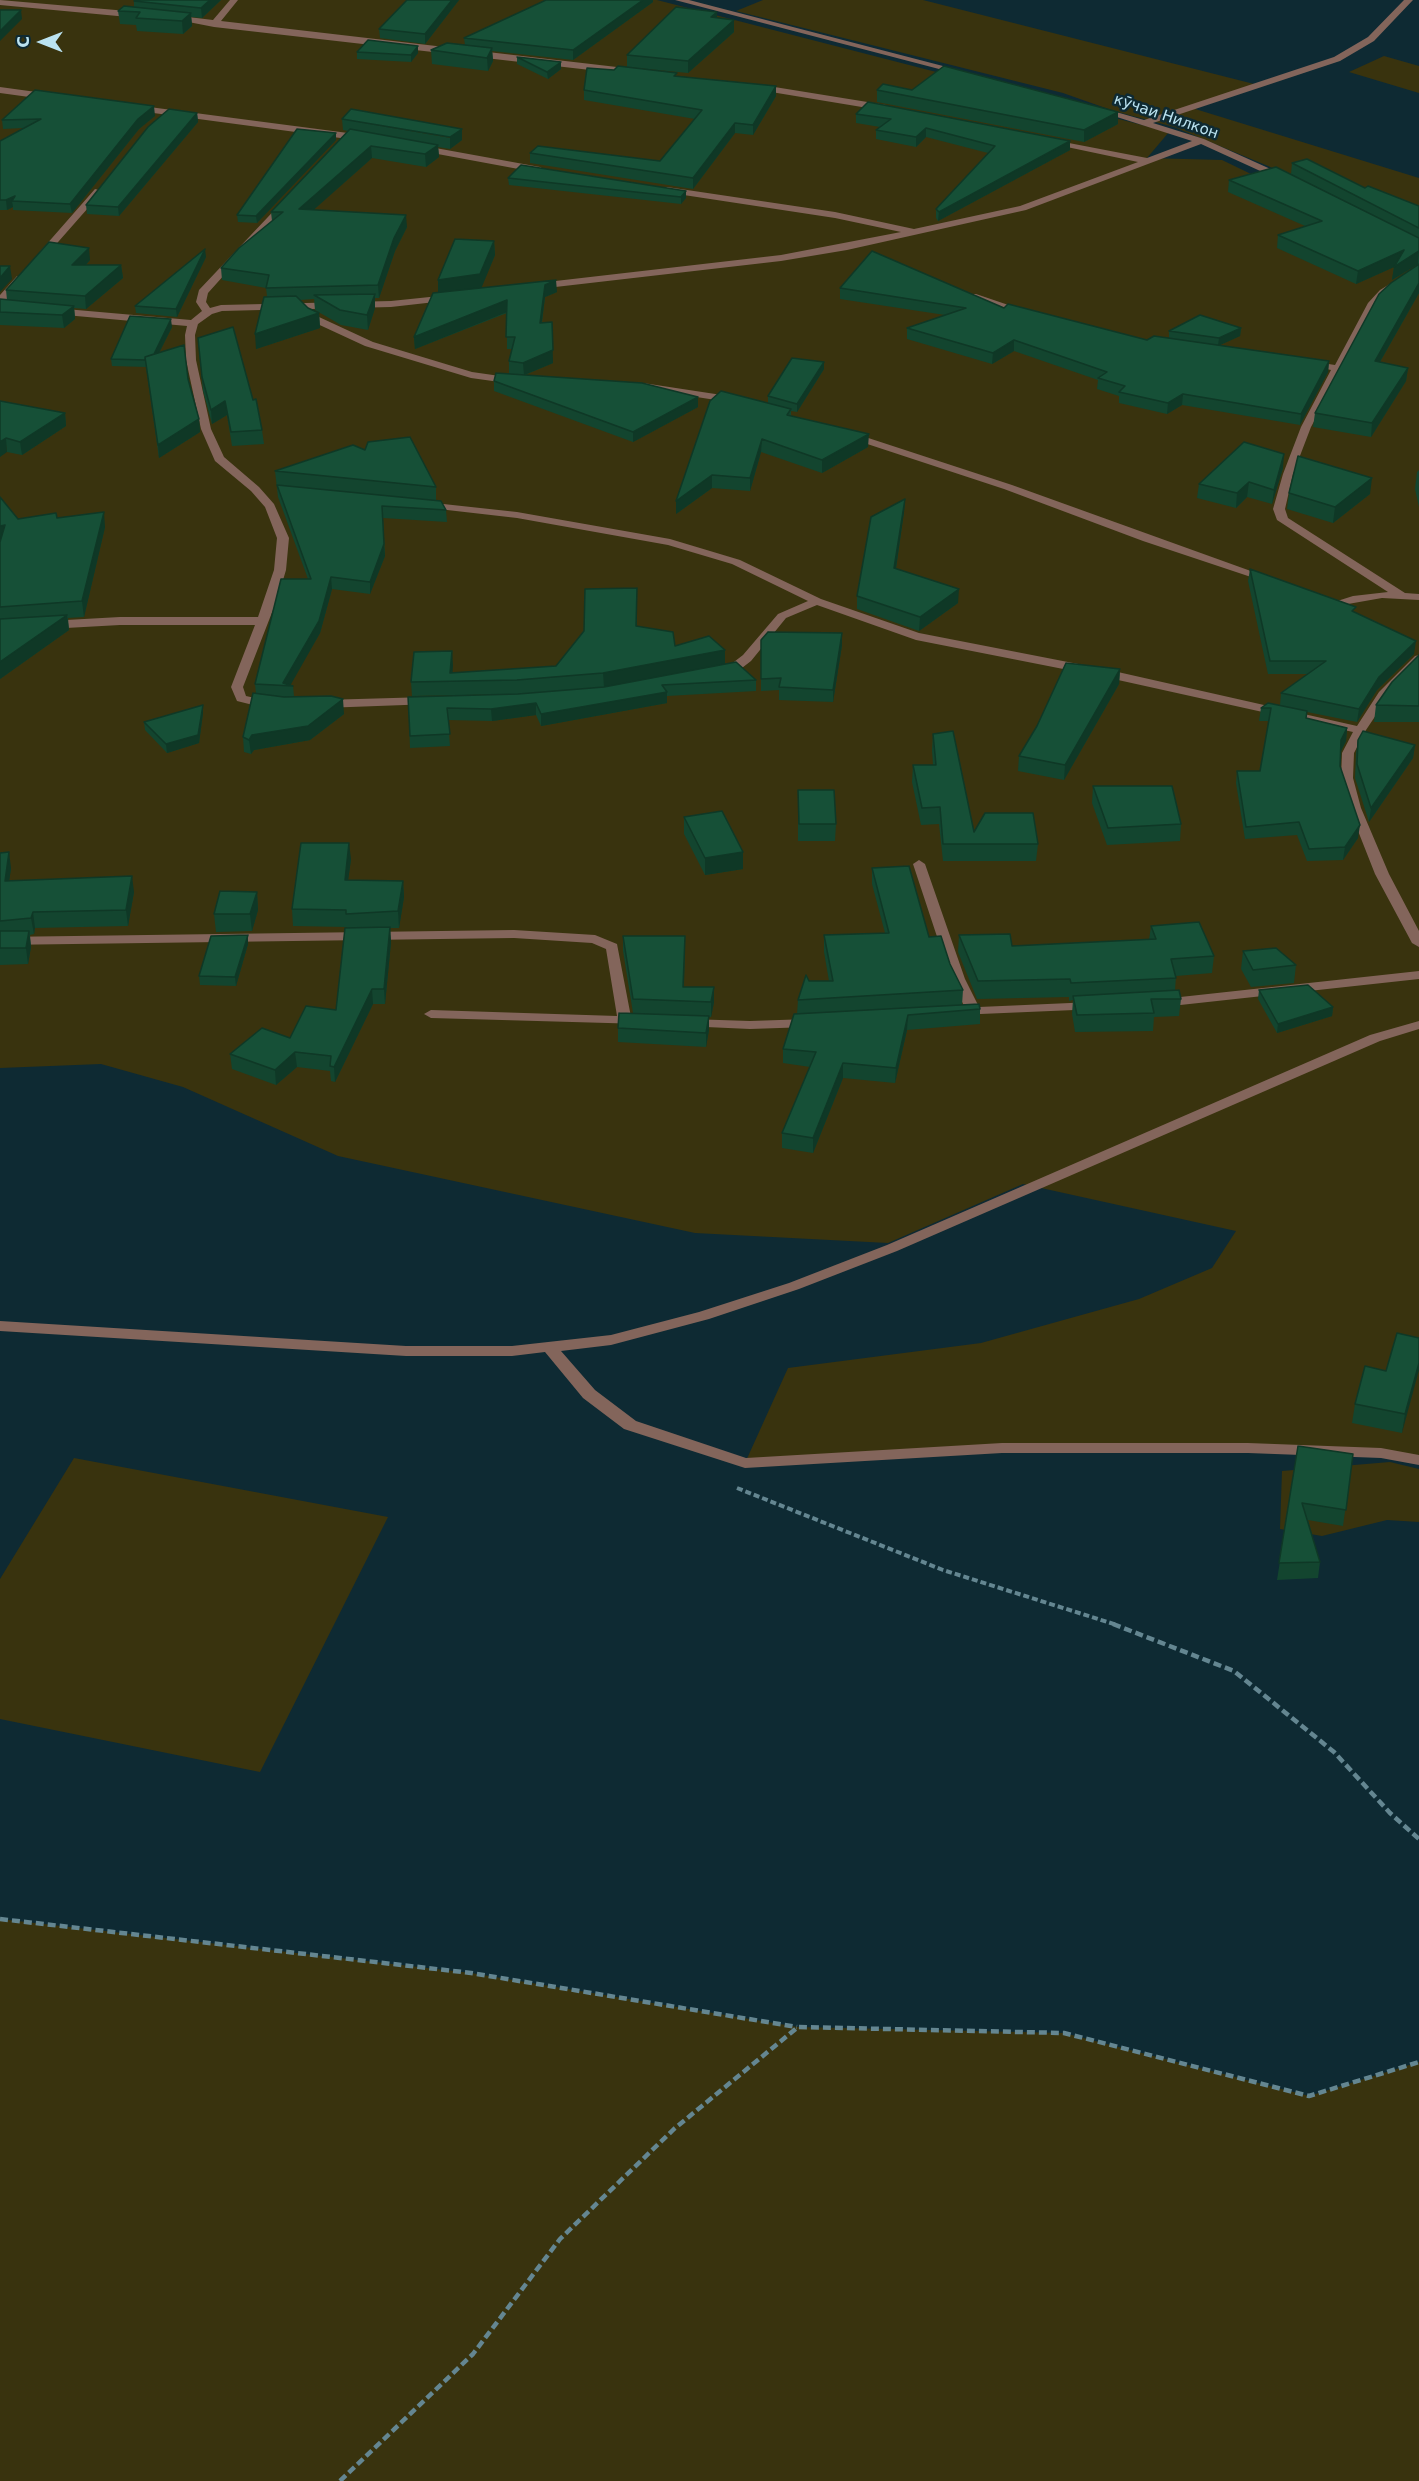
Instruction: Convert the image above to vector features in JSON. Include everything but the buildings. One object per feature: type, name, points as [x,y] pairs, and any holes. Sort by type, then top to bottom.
[{"type":"street","points":[[214,24],[234,0]]},
{"type":"street","points":[[679,0],[973,75]]},
{"type":"street","points":[[1146,122],[1337,59],[1371,39],[1409,0]]},
{"type":"street","points":[[0,2],[155,17]]},
{"type":"street","points":[[0,14],[12,3]]},
{"type":"street","points":[[167,18],[648,74]]},
{"type":"street","points":[[369,41],[376,34]]},
{"type":"street","points":[[743,86],[899,110]]},
{"type":"street","points":[[0,90],[57,98]]},
{"type":"street","points":[[24,103],[33,94]]},
{"type":"street","name":"кӯчаи Нилкон","points":[[1084,104],[1201,141],[1298,185]]},
{"type":"street","points":[[123,106],[352,137],[340,144]]},
{"type":"street","points":[[154,122],[166,112]]},
{"type":"street","points":[[1046,140],[1148,161]]},
{"type":"street","points":[[524,288],[682,271],[847,247],[1023,208],[1201,141]]},
{"type":"street","points":[[408,147],[549,172]]},
{"type":"street","points":[[0,301],[104,184]]},
{"type":"street","points":[[661,189],[835,214],[916,232]]},
{"type":"street","points":[[208,312],[201,302],[203,292],[293,192]]},
{"type":"street","points":[[847,247],[868,256]]},
{"type":"street","points":[[1401,595],[1283,520],[1280,514],[1280,501],[1306,427],[1372,304],[1384,292],[1419,269]]},
{"type":"street","points":[[962,292],[1035,315]]},
{"type":"street","points":[[285,705],[250,702],[237,693],[237,687],[261,621],[273,597],[280,570],[283,538],[270,506],[255,489],[219,459],[206,429],[191,360],[190,335],[193,323],[208,312],[225,307],[391,304],[456,297]]},
{"type":"street","points":[[302,306],[315,319],[369,344],[471,375],[524,382]]},
{"type":"street","points":[[41,310],[193,323]]},
{"type":"street","points":[[1301,363],[1336,368]]},
{"type":"street","points":[[628,385],[686,391],[744,403]]},
{"type":"street","points":[[840,432],[1008,487],[1147,539],[1275,582]]},
{"type":"street","points":[[255,489],[276,490]]},
{"type":"street","points":[[416,504],[517,515],[670,542],[744,565],[817,601],[916,636],[1109,674],[1360,730]]},
{"type":"street","points":[[1351,612],[1330,603],[1357,598],[1401,595],[1419,597]]},
{"type":"street","points":[[712,674],[738,666],[782,616],[817,601]]},
{"type":"street","points":[[32,626],[120,621],[261,621]]},
{"type":"street","points":[[1419,659],[1383,695],[1360,730],[1348,753],[1347,778],[1355,808],[1382,874],[1419,943]]},
{"type":"street","points":[[306,705],[443,701]]},
{"type":"street","points":[[919,864],[958,979],[974,1011]]},
{"type":"street","points":[[0,941],[502,934],[595,939],[612,947],[625,1021]]},
{"type":"street","points":[[1151,1003],[1226,998],[1419,975]]},
{"type":"street","points":[[943,1013],[1104,1005]]},
{"type":"street","points":[[431,1014],[658,1022]]},
{"type":"street","points":[[680,1023],[750,1025],[819,1022]]},
{"type":"street","points":[[0,1326],[406,1351],[512,1351],[611,1340],[704,1316],[794,1286],[892,1248],[1375,1038],[1419,1025]]},
{"type":"street","points":[[549,1347],[589,1394],[630,1425],[745,1463],[1002,1448],[1248,1448],[1381,1453],[1419,1460]]},
{"type":"path","points":[[745,1463],[737,1474],[737,1488],[943,1570],[1101,1619],[1233,1671],[1334,1752],[1390,1813],[1419,1839]]},
{"type":"path","points":[[0,1918],[471,1973],[798,2028],[1064,2033],[1309,2096],[1419,2062]]},
{"type":"path","points":[[340,2481],[473,2354],[560,2240],[674,2129],[798,2028]]},
{"type":"shaded area","points":[[0,0],[657,0],[1169,132],[1147,158],[1222,160],[1419,255],[1419,1462],[1381,1453],[1002,1448],[745,1463],[788,1368],[981,1343],[1139,1299],[1212,1268],[1236,1231],[1023,1184],[888,1243],[695,1233],[338,1156],[183,1087],[101,1064],[0,1068]]},
{"type":"shaded area","points":[[763,0],[923,0],[1258,85],[1192,108],[1419,178],[1419,241],[1381,220],[1268,166],[1174,127],[1114,111],[1063,93],[736,11]]},
{"type":"shaded area","points":[[1384,56],[1419,66],[1419,93],[1349,72]]},
{"type":"shaded area","points":[[74,1458],[388,1517],[260,1772],[0,1719],[0,1579]]},
{"type":"shaded area","points":[[1390,1462],[1419,1469],[1419,1522],[1387,1520],[1322,1536],[1280,1529],[1282,1471]]},
{"type":"shaded area","points":[[0,1919],[471,1973],[798,2027],[1064,2033],[1309,2096],[1419,2062],[1419,2481],[0,2481]]}]
